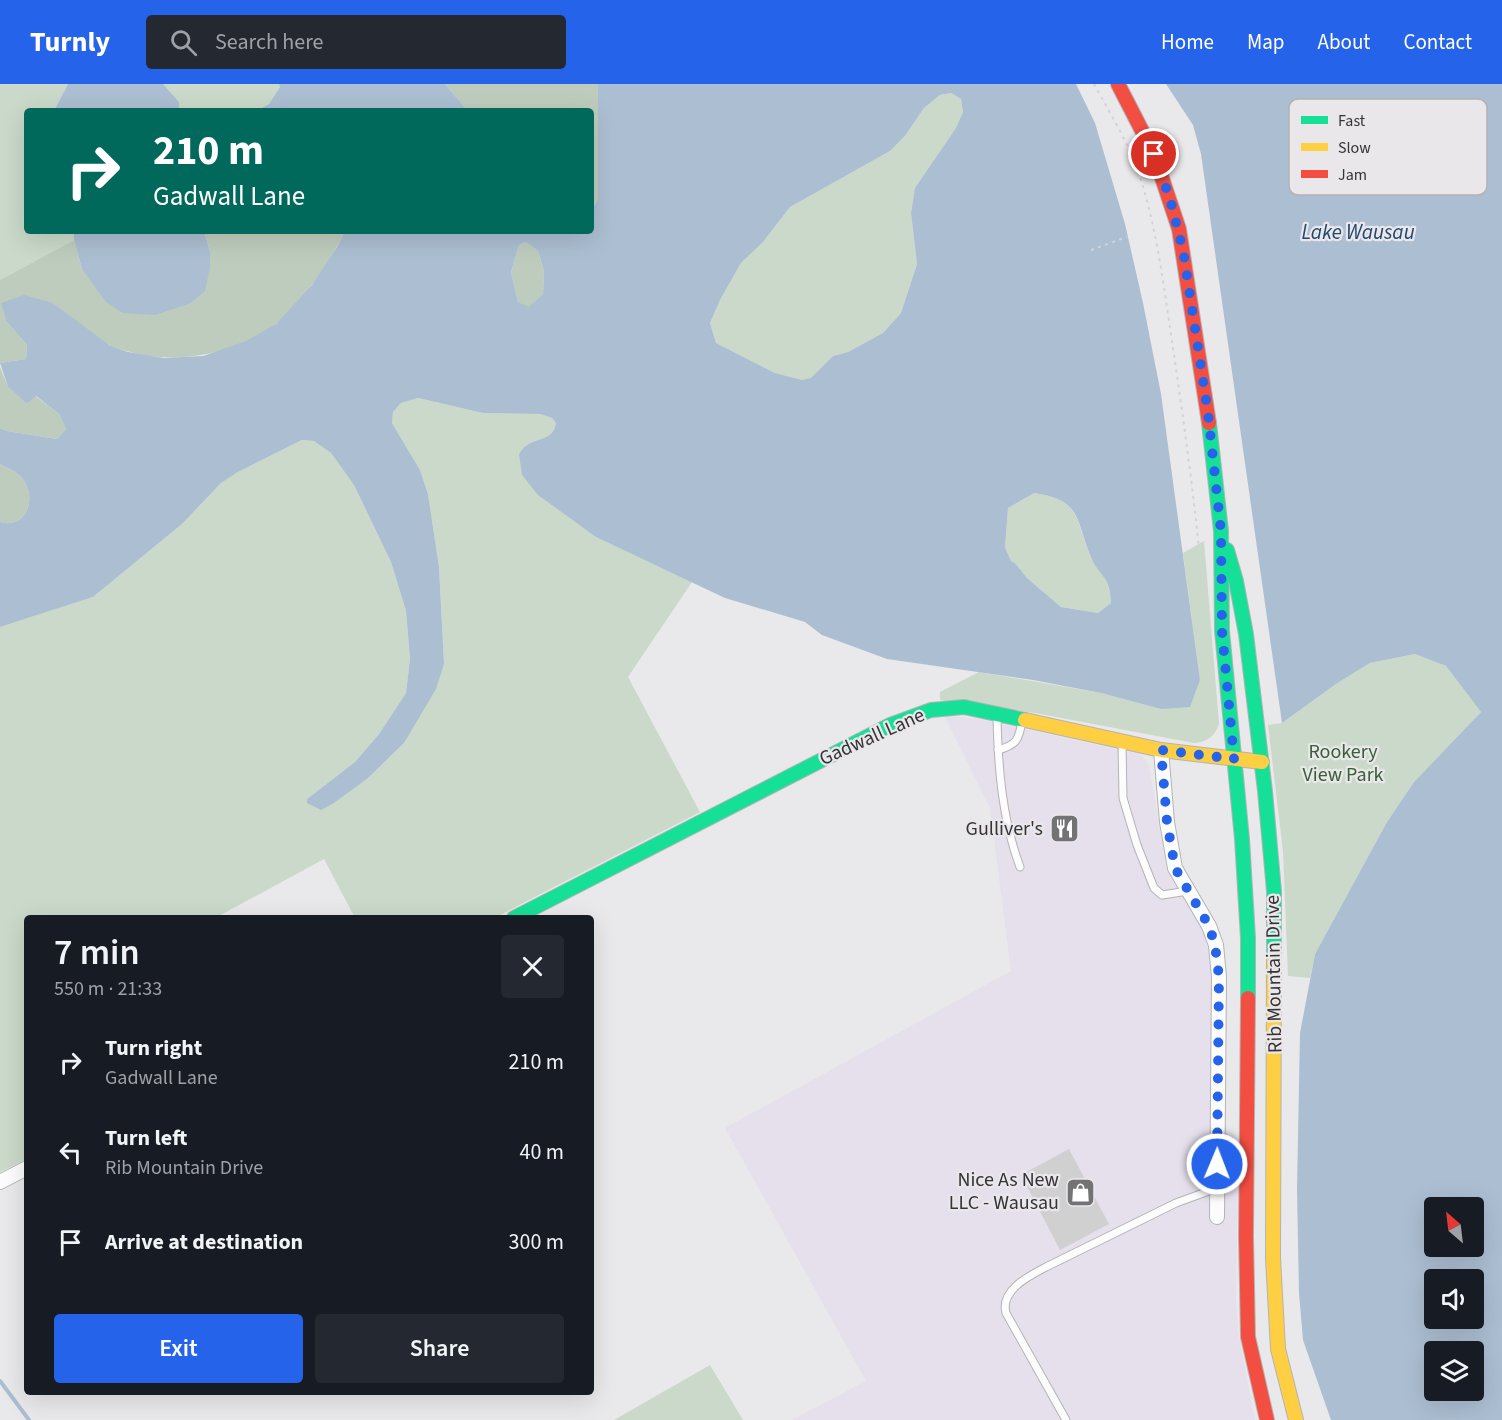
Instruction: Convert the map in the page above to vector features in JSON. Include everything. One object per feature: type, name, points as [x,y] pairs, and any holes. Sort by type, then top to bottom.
[{"type":"main road","name":"Rib Mountain Drive","points":[[1119,85],[1154,154],[1177,221],[1208,413],[1221,531],[1222,631],[1242,839],[1248,938],[1246,1236],[1248,1337],[1267,1420]]},
{"type":"main road","name":"Rib Mountain Drive","points":[[1221,531],[1240,599],[1262,762],[1274,891],[1273,1258],[1278,1349],[1296,1420]]},
{"type":"main road","name":"Gadwall Lane","points":[[520,915],[890,725],[940,708],[964,707],[1161,750],[1262,762]]},
{"type":"street","points":[[1161,750],[1167,822],[1175,868],[1209,926],[1218,966],[1217,1217]]},
{"type":"street","points":[[0,1182],[24,1170]]},
{"type":"lane","points":[[997,714],[998,750],[1010,839],[1020,867]]},
{"type":"lane","points":[[998,750],[1008,747],[1019,738],[1023,719]]},
{"type":"lane","points":[[1122,741],[1123,798],[1137,845],[1154,888],[1162,895],[1188,891]]},
{"type":"lane","points":[[1066,1420],[1006,1313],[1004,1307],[1009,1295],[1025,1279],[1046,1267],[1176,1203],[1217,1188]]},
{"type":"path","points":[[1094,84],[1114,119],[1138,173],[1155,236],[1196,508],[1205,616]]},
{"type":"path","points":[[1091,250],[1127,237]]},
{"type":"shaded area","points":[[944,715],[983,720],[1138,754],[1149,765],[1165,861],[1171,878],[1201,926],[1210,956],[1212,985],[1209,1202],[1238,1187],[1236,1299],[1238,1331],[1255,1420],[792,1420],[866,1381],[725,1128],[1011,971],[990,808]]},
{"type":"green space","points":[[0,84],[68,84],[56,108],[24,108],[24,234],[74,234],[74,240],[0,280]]},
{"type":"green space","points":[[163,84],[279,84],[280,87],[269,104],[262,108],[179,108],[179,102]]},
{"type":"green space","points":[[445,84],[598,84],[598,199],[594,206],[594,108],[465,108]]},
{"type":"green space","points":[[951,93],[961,99],[963,112],[956,128],[915,189],[911,213],[917,264],[901,313],[883,333],[848,352],[833,356],[811,379],[802,380],[775,373],[716,343],[710,323],[720,300],[741,263],[763,242],[790,207],[890,151],[905,136],[924,108],[940,95]]},
{"type":"green space","points":[[205,234],[343,234],[332,256],[307,292],[287,313],[273,326],[258,335],[223,350],[186,357],[148,356],[130,352],[98,338],[53,303],[7,322],[27,345],[26,359],[0,363],[0,280],[74,240],[82,269],[210,267],[210,251]]},
{"type":"green space","points":[[526,242],[538,251],[544,271],[543,294],[529,308],[518,302],[511,272],[519,245]]},
{"type":"green space","points":[[0,367],[8,387],[27,404],[35,396],[59,414],[66,429],[57,439],[0,428]]},
{"type":"green space","points":[[418,398],[483,413],[540,414],[552,418],[556,423],[549,436],[526,446],[596,537],[692,582],[628,677],[700,812],[500,915],[353,915],[324,859],[221,915],[24,915],[24,1160],[0,1172],[0,627],[93,597],[182,524],[221,483],[302,440],[314,441],[331,453],[354,485],[391,562],[406,611],[410,659],[406,693],[379,734],[355,762],[307,799],[334,803],[367,779],[404,743],[444,664],[439,567],[428,494],[420,470],[392,423],[393,412],[401,403]]},
{"type":"green space","points":[[0,464],[19,475],[29,493],[27,509],[23,516],[10,523],[0,522]]},
{"type":"green space","points":[[1034,493],[1061,501],[1074,514],[1091,557],[1108,580],[1111,588],[1111,603],[1098,613],[1061,607],[1011,561],[1005,547],[1008,508]]},
{"type":"green space","points":[[1204,541],[1219,724],[1210,738],[1194,743],[1035,713],[940,700],[940,692],[979,672],[1101,693],[1161,709],[1200,680],[1183,553]]},
{"type":"green space","name":"Rookery View Park","points":[[1415,654],[1446,666],[1481,712],[1414,782],[1387,822],[1315,954],[1310,978],[1288,976],[1283,851],[1268,725],[1282,723],[1336,684],[1370,663]]},
{"type":"green space","points":[[710,1365],[743,1420],[614,1420]]},
{"type":"water","points":[[68,84],[163,84],[179,102],[179,108],[56,108]]},
{"type":"water","points":[[279,84],[445,84],[465,108],[262,108],[269,104],[280,87]]},
{"type":"water","points":[[598,84],[1076,84],[1095,123],[1125,224],[1161,394],[1200,680],[1190,707],[1161,709],[1101,693],[1033,680],[887,659],[822,635],[805,622],[725,598],[596,537],[538,495],[522,475],[519,454],[526,446],[552,433],[556,423],[552,418],[540,414],[483,413],[418,398],[401,403],[393,412],[392,423],[420,470],[428,494],[439,567],[444,664],[436,689],[404,743],[367,779],[334,803],[321,810],[307,803],[307,799],[355,762],[379,734],[406,693],[410,659],[406,611],[391,562],[354,485],[331,453],[314,441],[302,440],[221,483],[182,524],[93,597],[0,627],[0,522],[10,523],[23,516],[27,509],[29,493],[21,477],[0,464],[0,428],[57,439],[66,429],[59,414],[36,396],[27,404],[8,387],[0,363],[26,359],[27,345],[7,322],[1,303],[24,295],[53,303],[109,345],[128,352],[164,358],[203,356],[246,341],[276,324],[312,285],[344,234],[594,234],[594,206],[598,199]],"holes":[[[951,93],[961,99],[963,112],[956,128],[915,188],[911,213],[917,264],[901,313],[883,333],[848,352],[833,356],[811,378],[802,380],[775,373],[716,343],[710,323],[720,300],[741,263],[763,242],[790,207],[890,151],[905,136],[924,108],[940,95]],[[526,242],[538,251],[544,271],[543,294],[529,307],[518,302],[511,272],[519,245]],[[1034,493],[1061,501],[1075,514],[1094,564],[1107,582],[1111,594],[1111,603],[1098,613],[1061,607],[1011,561],[1005,547],[1008,508]]]},
{"type":"water","name":"Lake Wausau","points":[[1166,84],[1502,84],[1502,1420],[1331,1420],[1303,1340],[1299,1293],[1297,1189],[1300,1033],[1315,954],[1387,822],[1414,782],[1481,712],[1446,666],[1415,654],[1370,663],[1336,684],[1282,723],[1201,154],[1193,125]]},
{"type":"water","points":[[74,234],[205,234],[210,251],[210,267],[205,291],[191,303],[155,315],[123,313],[106,302],[82,269]]},
{"type":"building","points":[[1069,1149],[1109,1224],[1060,1250],[1021,1175]]},
{"type":"waterway","points":[[0,1381],[29,1420]]},
{"type":"traffic: fast","points":[[1209,423],[1221,531],[1222,631],[1242,839],[1248,938],[1248,998]]},
{"type":"traffic: fast","points":[[1227,550],[1236,581],[1246,634],[1265,791],[1274,891],[1274,959]]},
{"type":"traffic: fast","points":[[520,915],[890,725],[931,710],[964,707],[1025,720]]},
{"type":"traffic: slow","points":[[1025,720],[1161,750],[1262,762]]},
{"type":"traffic: slow","points":[[1274,959],[1273,1258],[1278,1349],[1296,1420]]},
{"type":"traffic: jam","points":[[1118,84],[1154,154],[1179,229],[1209,423]]},
{"type":"traffic: jam","points":[[1248,998],[1246,1236],[1248,1337],[1267,1420]]},
{"type":"place","name":"Gulliver's","points":[[1064,829]]},
{"type":"place","name":"Nice As New LLC - Wausau","points":[[1080,1192]]},
{"type":"route","points":[[1154,154],[1177,221],[1183,250],[1208,413],[1221,531],[1222,631],[1234,759],[1161,750],[1167,822],[1175,868],[1209,926],[1215,945],[1219,977],[1217,1164]]}]
